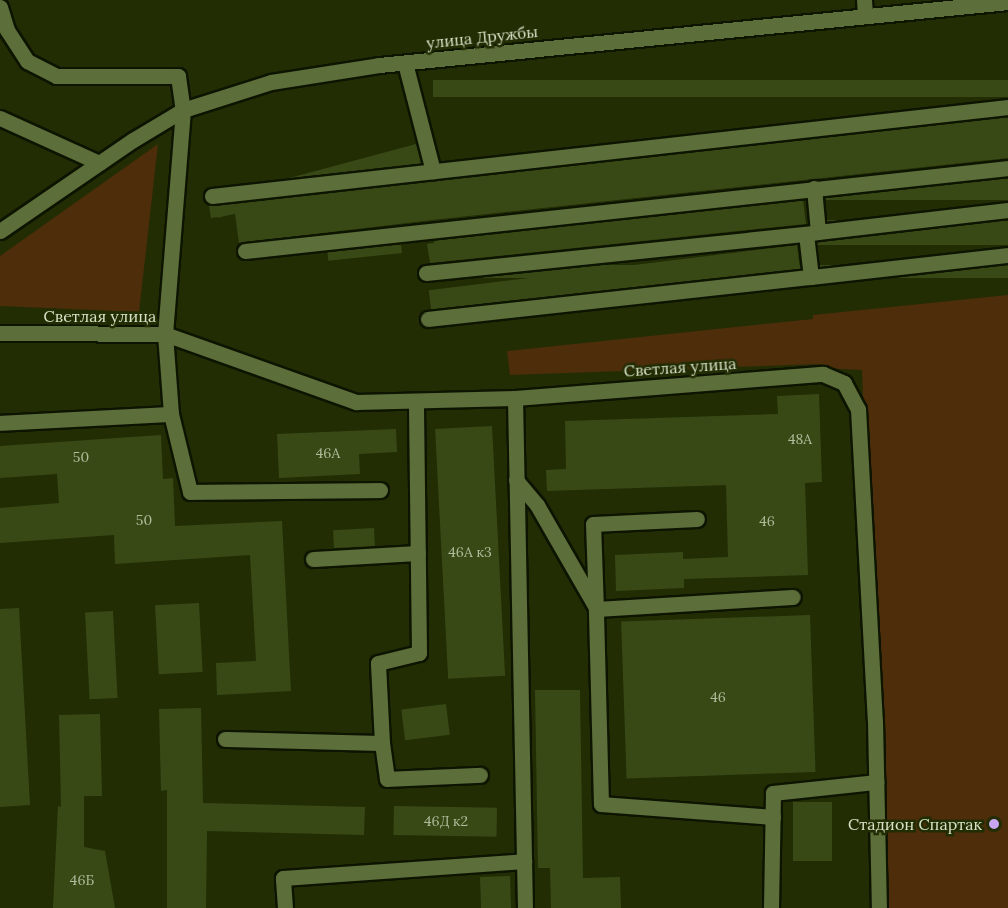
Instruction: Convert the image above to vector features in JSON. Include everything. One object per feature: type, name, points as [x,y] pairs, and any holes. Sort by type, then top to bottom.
[{"type":"street","points":[[864,0],[865,16]]},
{"type":"street","name":"улица Дружбы","points":[[0,231],[99,163],[183,110],[271,82],[405,63],[1008,2]]},
{"type":"street","points":[[0,7],[7,30],[27,61],[56,76],[178,76],[183,110],[165,334],[171,414],[190,492],[380,490]]},
{"type":"street","points":[[405,63],[433,171]]},
{"type":"street","points":[[212,196],[1008,107]]},
{"type":"street","points":[[0,118],[99,163]]},
{"type":"street","points":[[245,251],[1008,168]]},
{"type":"street","points":[[811,277],[814,188]]},
{"type":"street","points":[[426,273],[1008,210]]},
{"type":"street","points":[[428,319],[1008,255]]},
{"type":"street","name":"Светлая улица","points":[[0,333],[165,334],[356,402],[515,398],[823,374],[844,383],[858,409],[876,783],[879,908]]},
{"type":"street","points":[[515,398],[525,908]]},
{"type":"street","points":[[416,400],[419,652],[378,663],[382,743],[387,779],[480,775]]},
{"type":"street","points":[[0,423],[171,414]]},
{"type":"street","points":[[516,480],[537,505],[596,609]]},
{"type":"street","points":[[697,519],[593,524],[601,804],[773,817]]},
{"type":"street","points":[[313,559],[418,553]]},
{"type":"street","points":[[596,609],[793,597]]},
{"type":"street","points":[[225,739],[382,743]]},
{"type":"street","points":[[771,908],[773,793],[876,783]]},
{"type":"street","points":[[285,908],[283,878],[524,861]]},
{"type":"shaded area","points":[[158,144],[139,312],[0,306],[0,256]]},
{"type":"shaded area","points":[[1008,295],[1008,908],[883,908],[862,370],[823,368],[822,364],[510,375],[507,351],[813,319],[813,315]]},
{"type":"building","points":[[433,80],[1008,80],[1008,97],[433,97]]},
{"type":"building","points":[[1008,117],[1008,158],[239,243],[235,214],[211,218],[209,205]]},
{"type":"building","points":[[416,144],[421,163],[217,218],[212,199]]},
{"type":"building","points":[[826,178],[1008,178],[1008,200],[826,200]]},
{"type":"building","points":[[803,200],[806,224],[430,263],[427,244],[434,243],[434,240]]},
{"type":"building","points":[[816,220],[1008,220],[1008,245],[816,245]]},
{"type":"building","points":[[401,244],[402,253],[328,261],[327,252]]},
{"type":"building","points":[[797,245],[800,268],[432,313],[429,290]]},
{"type":"building","points":[[424,265],[1008,265],[1008,278],[424,278]]},
{"type":"building","points":[[819,394],[822,482],[805,483],[808,575],[684,579],[684,588],[616,591],[615,555],[683,552],[683,559],[728,557],[726,485],[547,491],[546,470],[566,469],[565,421],[778,414],[777,396]]},
{"type":"building","points":[[492,426],[505,676],[448,679],[435,429]]},
{"type":"building","points":[[396,429],[397,452],[359,454],[360,474],[279,478],[277,434]]},
{"type":"building","points":[[161,435],[163,479],[173,478],[175,526],[282,521],[291,691],[217,695],[216,663],[256,661],[250,555],[115,564],[114,535],[0,543],[0,508],[59,503],[57,474],[0,478],[0,446]]},
{"type":"building","points":[[374,528],[375,546],[334,548],[333,530]]},
{"type":"building","points":[[199,603],[203,672],[159,674],[155,605]]},
{"type":"building","points":[[19,608],[30,805],[0,807],[0,609]]},
{"type":"building","points":[[113,611],[118,698],[90,699],[85,612]]},
{"type":"building","points":[[810,615],[815,772],[627,779],[621,622]]},
{"type":"building","points":[[535,690],[580,690],[583,878],[620,877],[621,908],[551,908],[550,868],[538,868]]},
{"type":"building","points":[[446,704],[450,735],[405,740],[401,709]]},
{"type":"building","points":[[201,708],[203,803],[365,807],[364,835],[207,831],[206,908],[167,908],[167,790],[161,791],[159,709]]},
{"type":"building","points":[[100,714],[102,796],[84,796],[84,847],[105,851],[115,908],[53,908],[58,806],[61,807],[59,715]]},
{"type":"building","points":[[793,802],[832,802],[832,861],[793,861]]},
{"type":"building","points":[[394,806],[497,808],[496,837],[393,835]]},
{"type":"building","points":[[510,876],[511,908],[481,908],[480,877]]},
{"type":"place","name":"Стадион Спартак","points":[[994,824]]}]
